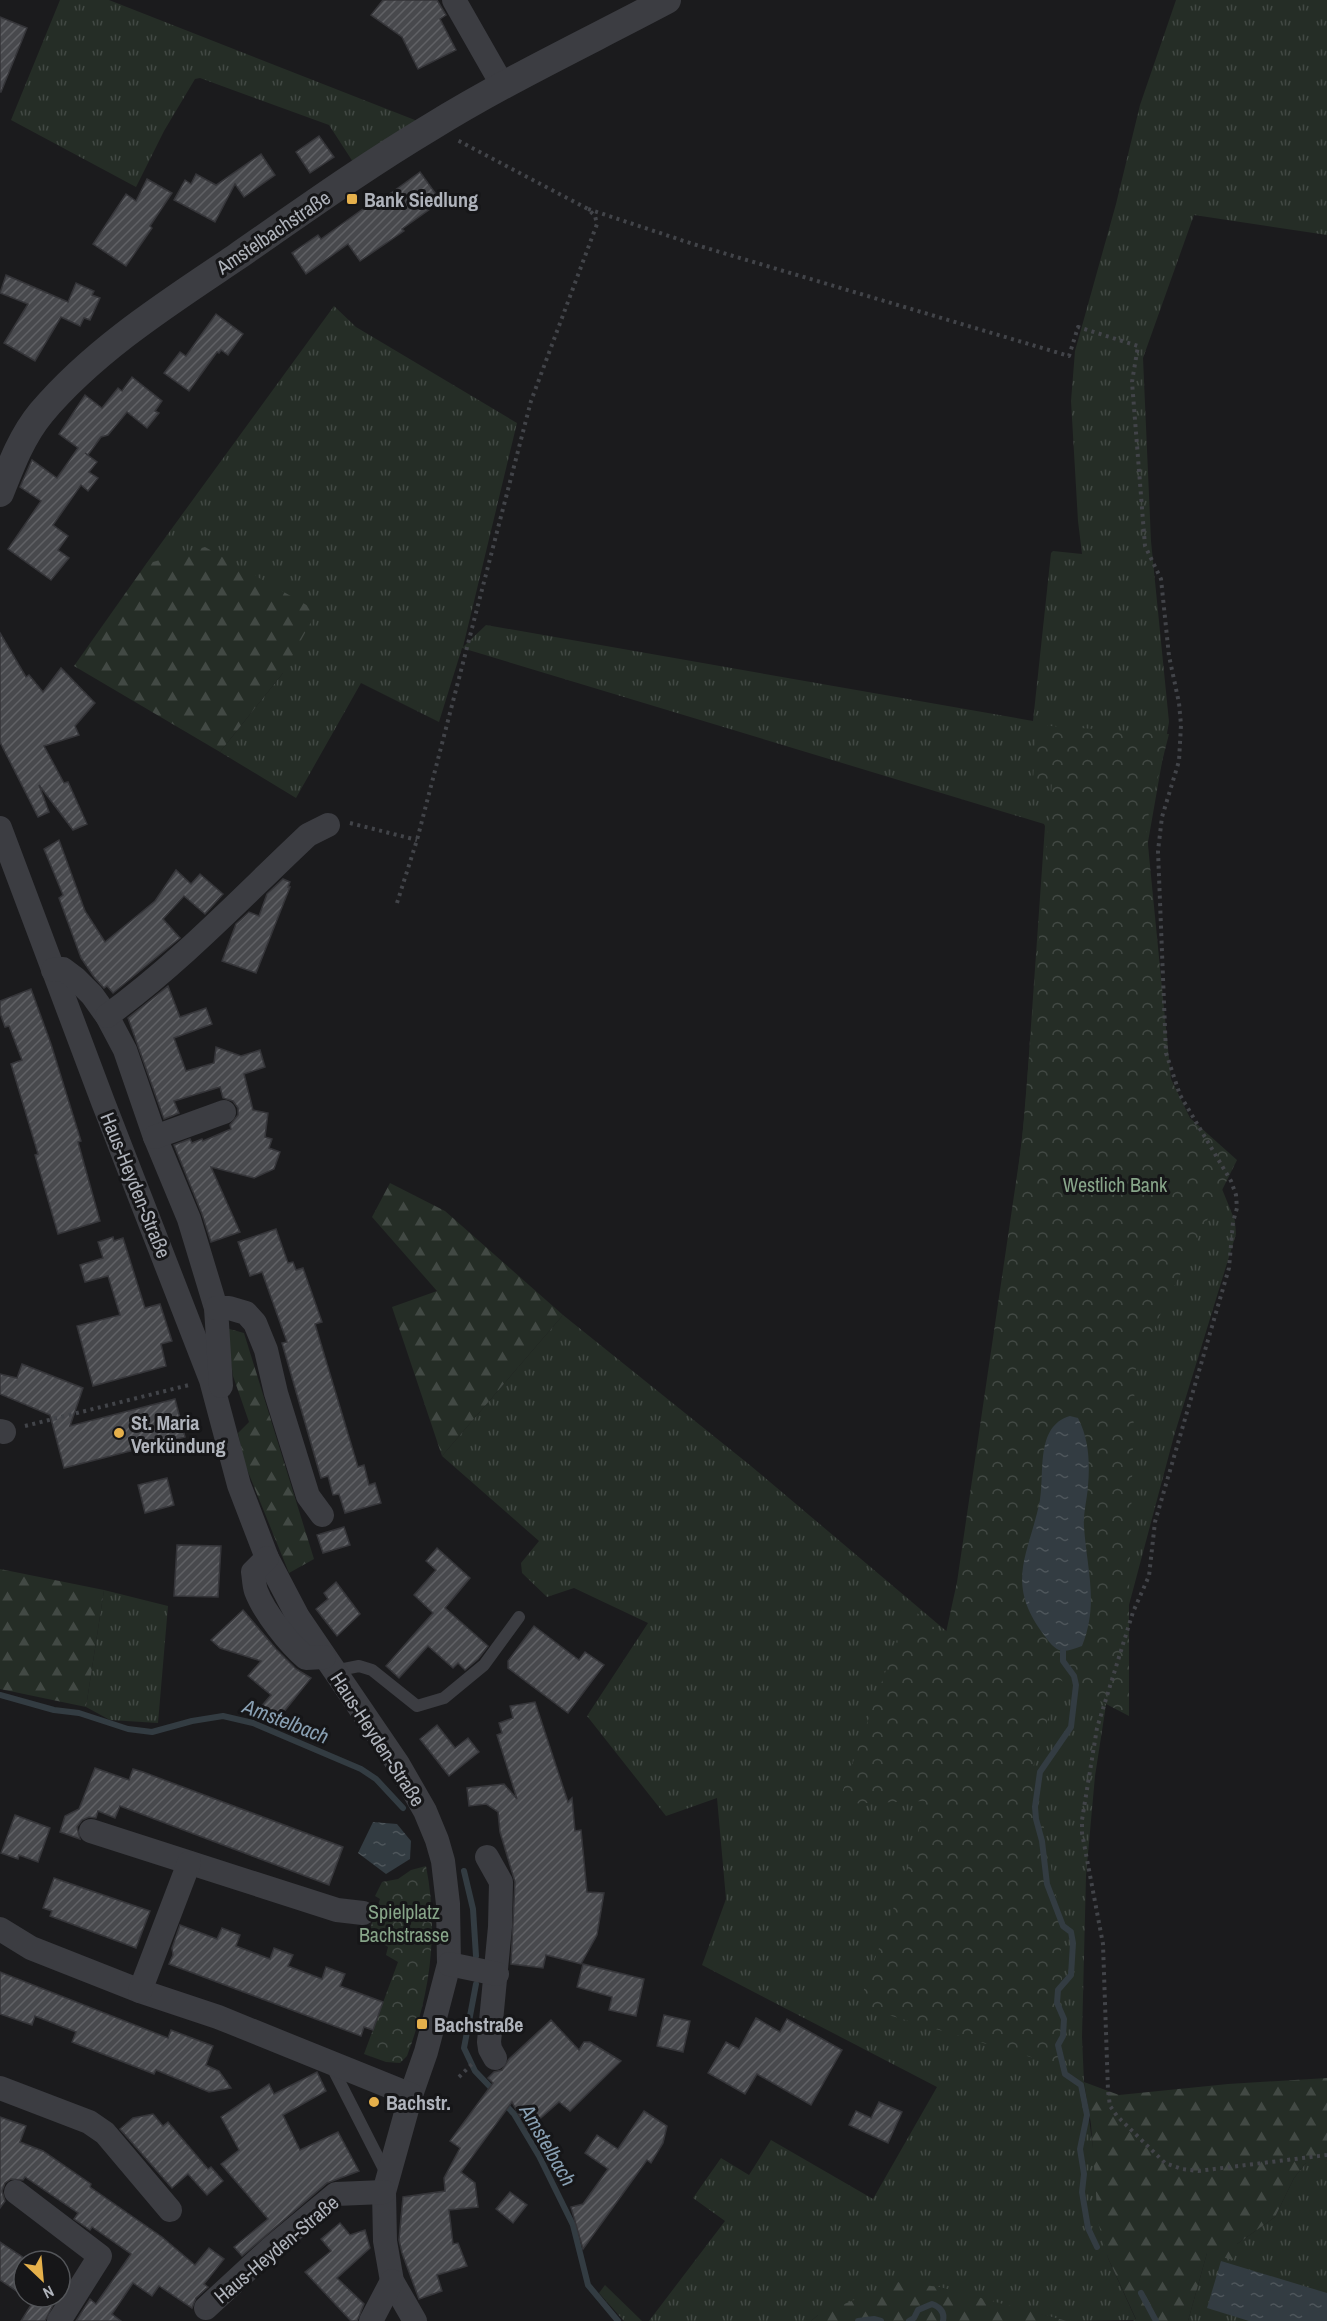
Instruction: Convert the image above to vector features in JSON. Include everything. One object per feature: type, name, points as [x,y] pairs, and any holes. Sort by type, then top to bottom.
[{"type":"street","points":[[454,0],[503,86]]},
{"type":"street","name":"Amstelbachstraße","points":[[0,493],[24,436],[41,413],[106,351],[171,301],[431,126],[667,0]]},
{"type":"street","points":[[107,1016],[181,954],[308,835],[328,825]]},
{"type":"street","name":"Haus-Heyden-Straße","points":[[0,828],[215,1390],[239,1485],[267,1558],[253,1572],[256,1591],[281,1633],[295,1649],[306,1658],[329,1664],[398,1764],[432,1827],[446,1883],[450,1942],[474,1969],[490,2049],[495,2058]]},
{"type":"street","name":"Haus-Heyden-Straße","points":[[53,970],[63,969],[92,995],[107,1016],[125,1050],[155,1137],[189,1219],[216,1308],[222,1381],[215,1390]]},
{"type":"street","name":"Haus-Heyden-Straße","points":[[155,1137],[224,1112]]},
{"type":"street","points":[[216,1308],[229,1308],[246,1313],[255,1323],[266,1350],[276,1394],[308,1496],[322,1515]]},
{"type":"street","points":[[91,1831],[337,1910],[363,1913]]},
{"type":"street","name":"Haus-Heyden-Straße","points":[[415,2321],[392,2281],[385,2241],[386,2185],[411,2095],[426,2052],[474,1969],[501,1882],[487,1857]]},
{"type":"street","points":[[140,1990],[189,1863]]},
{"type":"street","points":[[0,1929],[31,1948],[218,2017],[411,2095]]},
{"type":"street","points":[[0,2088],[89,2122],[105,2133],[170,2210]]},
{"type":"street","name":"Haus-Heyden-Straße","points":[[206,2308],[270,2249],[336,2194],[386,2185]]},
{"type":"street","points":[[16,2192],[100,2256],[59,2321]]},
{"type":"street","points":[[371,2321],[392,2281]]},
{"type":"lane","points":[[329,1664],[360,1666],[372,1670],[417,1706],[444,1698],[484,1665],[519,1617]]},
{"type":"lane","points":[[330,2064],[386,2185]]},
{"type":"path","points":[[431,126],[588,209],[693,244],[1069,356],[1078,327],[1138,346],[1132,382],[1145,546],[1161,579],[1169,656],[1181,725],[1179,761],[1160,827],[1158,851],[1166,1053],[1180,1095],[1231,1181],[1236,1195],[1237,1208],[1233,1222],[1229,1268],[1155,1522],[1149,1576],[1133,1612],[1097,1728],[1082,1820],[1082,1833],[1103,1944],[1108,2091],[1110,2106],[1117,2116],[1165,2163],[1182,2169],[1198,2171],[1327,2155]]},
{"type":"path","points":[[397,903],[417,840],[531,401],[597,224],[596,216],[588,209]]},
{"type":"path","points":[[328,825],[346,822],[417,840]]},
{"type":"path","points":[[2,1431],[215,1390]]},
{"type":"path","points":[[459,2077],[469,2067]]},
{"type":"green space","points":[[60,0],[109,0],[420,122],[353,162],[329,125],[200,78],[195,79],[164,131],[136,187],[11,120]]},
{"type":"green space","points":[[1176,0],[1327,0],[1327,235],[1194,215],[1143,358],[1151,541],[1169,722],[1148,842],[1149,898],[1168,1080],[1220,1184],[1235,1221],[1236,1234],[1174,1436],[1121,1635],[1106,1705],[1095,1776],[1086,1876],[1082,2037],[1084,2082],[1108,2258],[1136,2320],[1067,2321],[1031,2312],[818,2315],[811,2321],[649,2321],[725,2221],[693,2198],[721,2158],[749,2175],[771,2140],[873,2199],[937,2087],[702,1965],[726,1899],[717,1798],[666,1816],[587,1716],[648,1623],[574,1588],[547,1597],[522,1573],[521,1563],[539,1541],[442,1456],[563,1315],[751,1466],[964,1646],[1025,1111],[1045,826],[462,648],[439,722],[361,683],[296,798],[220,752],[283,673],[146,564],[334,306],[356,327],[517,423],[463,647],[486,625],[1033,721],[1051,553],[1053,551],[1082,554],[1071,401],[1075,351],[1116,204],[1140,105]]},
{"type":"green space","points":[[205,547],[317,611],[283,673],[220,752],[74,666],[146,564]]},
{"type":"green space","name":"Westlich Bank","points":[[1036,725],[1169,734],[1146,825],[1171,1079],[1190,1118],[1237,1160],[1160,1315],[1135,1371],[1129,1590],[1129,1716],[1060,1680],[1033,1767],[1059,1911],[1062,1970],[1061,2066],[858,2006],[912,1857],[925,1801],[838,1804],[909,1606],[945,1637],[957,1582],[1022,1141],[1052,782],[1033,781]]},
{"type":"green space","points":[[390,1183],[445,1211],[563,1315],[442,1456],[392,1307],[437,1291],[372,1217]]},
{"type":"green space","points":[[226,1328],[244,1333],[314,1559],[289,1573],[244,1462],[238,1433],[249,1422],[233,1376]]},
{"type":"green space","points":[[0,1569],[104,1590],[86,1707],[0,1689]]},
{"type":"green space","points":[[104,1590],[168,1606],[158,1723],[110,1720],[86,1707]]},
{"type":"green space","name":"Spielplatz Bachstrasse","points":[[426,1866],[432,1915],[427,1986],[407,2056],[400,2063],[386,2062],[364,2054],[398,1962],[386,1955],[388,1947],[368,1935],[380,1899],[375,1896],[382,1882],[398,1879],[411,1870]]},
{"type":"green space","points":[[1327,2078],[1327,2163],[1306,2163],[1294,2178],[1275,2217],[1237,2244],[1233,2260],[1207,2253],[1188,2321],[1133,2321],[1136,2319],[1108,2258],[1098,2222],[1091,2124],[1084,2082],[1119,2095],[1228,2084]]},
{"type":"green space","points":[[1306,2163],[1327,2163],[1327,2321],[1188,2321],[1207,2253],[1237,2244],[1275,2217],[1294,2178]]},
{"type":"green space","points":[[897,2282],[940,2287],[1067,2321],[811,2321],[818,2315]]},
{"type":"green space","points":[[605,2285],[642,2321],[624,2321],[599,2293]]},
{"type":"water","points":[[1070,1416],[1078,1418],[1088,1451],[1089,1477],[1084,1522],[1091,1601],[1087,1631],[1082,1646],[1064,1651],[1052,1645],[1032,1616],[1022,1583],[1026,1553],[1040,1500],[1046,1440],[1059,1421]]},
{"type":"water","points":[[373,1822],[397,1824],[411,1841],[410,1859],[386,1874],[358,1853]]},
{"type":"water","points":[[1221,2261],[1327,2293],[1327,2321],[1249,2321],[1207,2308]]},
{"type":"building","points":[[383,0],[437,0],[446,15],[440,19],[456,50],[418,69],[402,37],[371,15]]},
{"type":"building","points":[[0,17],[27,28],[1,92],[0,92]]},
{"type":"building","points":[[319,136],[334,157],[310,173],[296,152]]},
{"type":"building","points":[[261,154],[275,175],[244,197],[235,184],[215,222],[174,200],[185,180],[191,184],[196,174],[216,185]]},
{"type":"building","points":[[420,172],[438,197],[427,205],[430,209],[402,229],[404,231],[360,261],[348,244],[306,274],[292,253],[318,235],[321,239],[367,206],[369,209]]},
{"type":"building","points":[[147,179],[172,193],[126,266],[93,244],[126,194],[136,201]]},
{"type":"building","points":[[6,275],[68,302],[76,283],[94,291],[92,295],[100,298],[90,320],[84,318],[80,326],[61,317],[35,361],[4,343],[28,304],[0,293]]},
{"type":"building","points":[[216,314],[243,334],[228,355],[221,350],[217,352],[189,391],[164,373],[180,352],[186,356]]},
{"type":"building","points":[[132,377],[162,401],[155,411],[159,413],[147,428],[127,412],[108,435],[101,437],[88,455],[85,453],[97,462],[89,472],[98,478],[88,491],[81,485],[53,525],[68,536],[58,550],[69,558],[51,580],[8,549],[41,501],[20,487],[32,460],[57,478],[78,448],[59,434],[85,395],[102,408],[118,388],[122,391]]},
{"type":"building","points":[[0,633],[26,677],[29,675],[43,692],[61,668],[95,703],[75,726],[79,735],[44,746],[64,783],[68,782],[87,824],[73,830],[39,785],[49,812],[38,817],[0,742]]},
{"type":"building","points":[[59,840],[85,911],[105,942],[155,901],[176,870],[191,884],[200,874],[223,894],[205,914],[184,896],[163,919],[180,938],[113,993],[107,986],[104,988],[81,958],[59,898],[63,895],[44,849]]},
{"type":"building","points":[[283,879],[290,882],[288,887],[290,887],[256,973],[222,961],[236,924],[249,912],[259,916],[267,894]]},
{"type":"building","points":[[168,986],[180,1017],[206,1008],[212,1024],[174,1038],[186,1071],[214,1063],[216,1047],[241,1056],[260,1050],[265,1067],[244,1074],[253,1110],[268,1113],[265,1137],[272,1139],[269,1148],[280,1152],[274,1169],[254,1178],[211,1167],[240,1232],[211,1242],[174,1145],[190,1139],[192,1143],[202,1139],[203,1141],[231,1129],[230,1125],[238,1115],[238,1108],[233,1101],[223,1098],[220,1087],[174,1101],[179,1113],[164,1119],[128,1018]]},
{"type":"building","points":[[31,989],[51,1044],[81,1141],[78,1142],[100,1221],[58,1234],[35,1155],[38,1154],[11,1064],[22,1060],[9,1026],[5,1027],[0,1013],[0,1001]]},
{"type":"building","points":[[276,1229],[288,1263],[293,1262],[296,1270],[303,1268],[322,1322],[315,1324],[358,1467],[364,1465],[369,1485],[375,1483],[381,1503],[345,1513],[339,1494],[333,1495],[328,1476],[321,1478],[282,1343],[287,1342],[262,1272],[250,1276],[238,1242]]},
{"type":"building","points":[[113,1237],[114,1241],[123,1238],[145,1308],[160,1304],[172,1341],[161,1344],[166,1366],[93,1386],[77,1326],[120,1315],[108,1276],[85,1282],[80,1265],[103,1258],[98,1242]]},
{"type":"building","name":"St. Maria Verkündung","points":[[22,1364],[83,1388],[70,1426],[175,1399],[185,1437],[64,1468],[50,1415],[0,1394],[0,1374],[17,1378]]},
{"type":"building","points":[[167,1478],[174,1505],[145,1513],[138,1485]]},
{"type":"building","points":[[344,1527],[350,1545],[323,1553],[317,1535]]},
{"type":"building","points":[[177,1545],[221,1546],[218,1597],[174,1596]]},
{"type":"building","points":[[437,1548],[470,1578],[445,1608],[488,1646],[465,1670],[458,1663],[453,1668],[428,1646],[399,1678],[386,1666],[433,1613],[414,1595],[436,1570],[426,1561]]},
{"type":"building","points":[[336,1582],[360,1614],[337,1636],[316,1609],[328,1599],[324,1593]]},
{"type":"building","points":[[243,1610],[296,1669],[311,1678],[274,1724],[254,1715],[271,1695],[248,1676],[261,1661],[220,1648],[211,1640]]},
{"type":"building","points":[[534,1626],[579,1660],[585,1652],[604,1665],[568,1713],[508,1668],[508,1661]]},
{"type":"building","points":[[535,1702],[568,1802],[572,1798],[575,1831],[581,1830],[587,1892],[604,1893],[597,1935],[581,1964],[546,1955],[543,1968],[511,1964],[515,1882],[500,1832],[498,1812],[486,1804],[469,1806],[467,1788],[504,1784],[517,1799],[497,1735],[502,1733],[499,1723],[513,1718],[510,1706]]},
{"type":"building","points":[[437,1725],[455,1748],[468,1738],[479,1752],[449,1776],[420,1739]]},
{"type":"building","points":[[95,1768],[129,1780],[133,1769],[143,1772],[343,1847],[329,1885],[120,1806],[115,1818],[98,1811],[96,1818],[89,1817],[82,1820],[77,1827],[80,1839],[60,1832],[65,1816],[79,1809]]},
{"type":"building","points":[[15,1815],[50,1828],[38,1862],[19,1855],[18,1859],[1,1853]]},
{"type":"building","points":[[54,1878],[150,1911],[136,1948],[50,1916],[52,1911],[43,1908]]},
{"type":"building","points":[[180,1925],[217,1939],[222,1928],[240,1935],[236,1946],[270,1959],[274,1948],[293,1955],[288,1966],[322,1979],[326,1967],[345,1974],[340,1986],[383,2002],[373,2030],[364,2027],[361,2036],[169,1964]]},
{"type":"building","points":[[583,1964],[644,1979],[636,2016],[609,2010],[612,1997],[577,1987]]},
{"type":"building","points":[[0,1972],[168,2038],[171,2030],[213,2046],[206,2065],[219,2071],[231,2088],[209,2092],[156,2070],[154,2074],[72,2042],[76,2032],[35,2016],[32,2025],[0,2014]]},
{"type":"building","points":[[664,2015],[690,2021],[683,2052],[657,2046]]},
{"type":"building","points":[[756,2018],[780,2032],[787,2019],[842,2050],[811,2105],[757,2074],[745,2094],[708,2073],[726,2042],[739,2049]]},
{"type":"building","points":[[551,2020],[579,2050],[584,2042],[590,2042],[621,2061],[570,2111],[559,2102],[527,2130],[512,2102],[461,2172],[475,2183],[478,2207],[449,2210],[453,2244],[458,2243],[467,2266],[437,2275],[442,2291],[419,2299],[399,2240],[403,2197],[445,2191],[444,2178],[460,2148],[450,2141],[493,2083],[488,2078],[494,2072],[502,2070],[509,2059]]},
{"type":"building","points":[[317,2072],[326,2091],[283,2115],[300,2150],[338,2132],[359,2171],[327,2183],[242,2256],[234,2247],[268,2219],[221,2164],[239,2150],[221,2117],[269,2084],[274,2094]]},
{"type":"building","points":[[879,2102],[902,2112],[888,2143],[849,2125],[856,2111],[871,2118]]},
{"type":"building","points":[[644,2111],[667,2126],[663,2143],[651,2163],[647,2160],[583,2249],[571,2207],[583,2204],[608,2169],[585,2153],[597,2135],[618,2149]]},
{"type":"building","points":[[153,2114],[163,2126],[168,2122],[208,2169],[211,2167],[223,2181],[207,2195],[188,2174],[172,2188],[120,2129],[133,2118]]},
{"type":"building","points":[[0,2117],[26,2126],[20,2142],[43,2151],[91,2184],[90,2187],[162,2237],[195,2265],[209,2248],[224,2259],[204,2284],[208,2287],[196,2298],[192,2308],[159,2286],[152,2296],[133,2283],[112,2314],[121,2321],[76,2321],[90,2299],[96,2304],[131,2254],[92,2227],[90,2230],[74,2219],[78,2213],[25,2177],[23,2180],[11,2179],[5,2183],[2,2191],[5,2201],[0,2208]]},
{"type":"building","points":[[510,2192],[527,2205],[513,2223],[496,2209]]},
{"type":"building","points":[[340,2223],[350,2235],[365,2230],[370,2248],[337,2278],[364,2304],[357,2321],[351,2321],[305,2272],[331,2251],[321,2239]]},
{"type":"building","points":[[0,2242],[12,2250],[12,2288],[0,2280]]},
{"type":"building","points":[[28,2309],[51,2309],[45,2321],[21,2321]]},
{"type":"waterway","points":[[1063,1651],[1063,1661],[1074,1676],[1076,1685],[1071,1727],[1040,1772],[1035,1807],[1047,1884],[1063,1926],[1071,1932],[1073,1943],[1071,1975],[1058,1990],[1057,2003],[1064,2019],[1063,2036],[1058,2045],[1065,2074],[1081,2085],[1087,2115],[1080,2149],[1084,2174],[1082,2192],[1088,2228],[1097,2247]]},
{"type":"waterway","name":"Amstelbach","points":[[0,1695],[54,1710],[79,1713],[128,1729],[152,1732],[192,1721],[223,1716],[253,1723],[361,1769],[376,1779],[403,1808]]},
{"type":"waterway","name":"Amstelbach","points":[[464,1871],[473,1909],[476,1956]]},
{"type":"waterway","name":"Amstelbach","points":[[476,1984],[464,2048],[475,2071],[495,2092]]},
{"type":"waterway","name":"Amstelbach","points":[[503,2102],[514,2114],[539,2156],[573,2225],[588,2285],[618,2321]]},
{"type":"waterway","points":[[1141,2293],[1156,2321]]},
{"type":"waterway","name":"Amstelbach","points":[[909,2321],[914,2318],[918,2310],[932,2304],[941,2310],[943,2321]]},
{"type":"waterway","name":"Amstelbach","points":[[858,2321],[874,2319],[881,2321]]},
{"type":"place","name":"Bank Siedlung","points":[[352,199]]},
{"type":"place","name":"St. Maria Verkündung","points":[[119,1433]]},
{"type":"place","name":"Bachstraße","points":[[422,2024]]},
{"type":"place","name":"Bachstr.","points":[[374,2102]]}]
